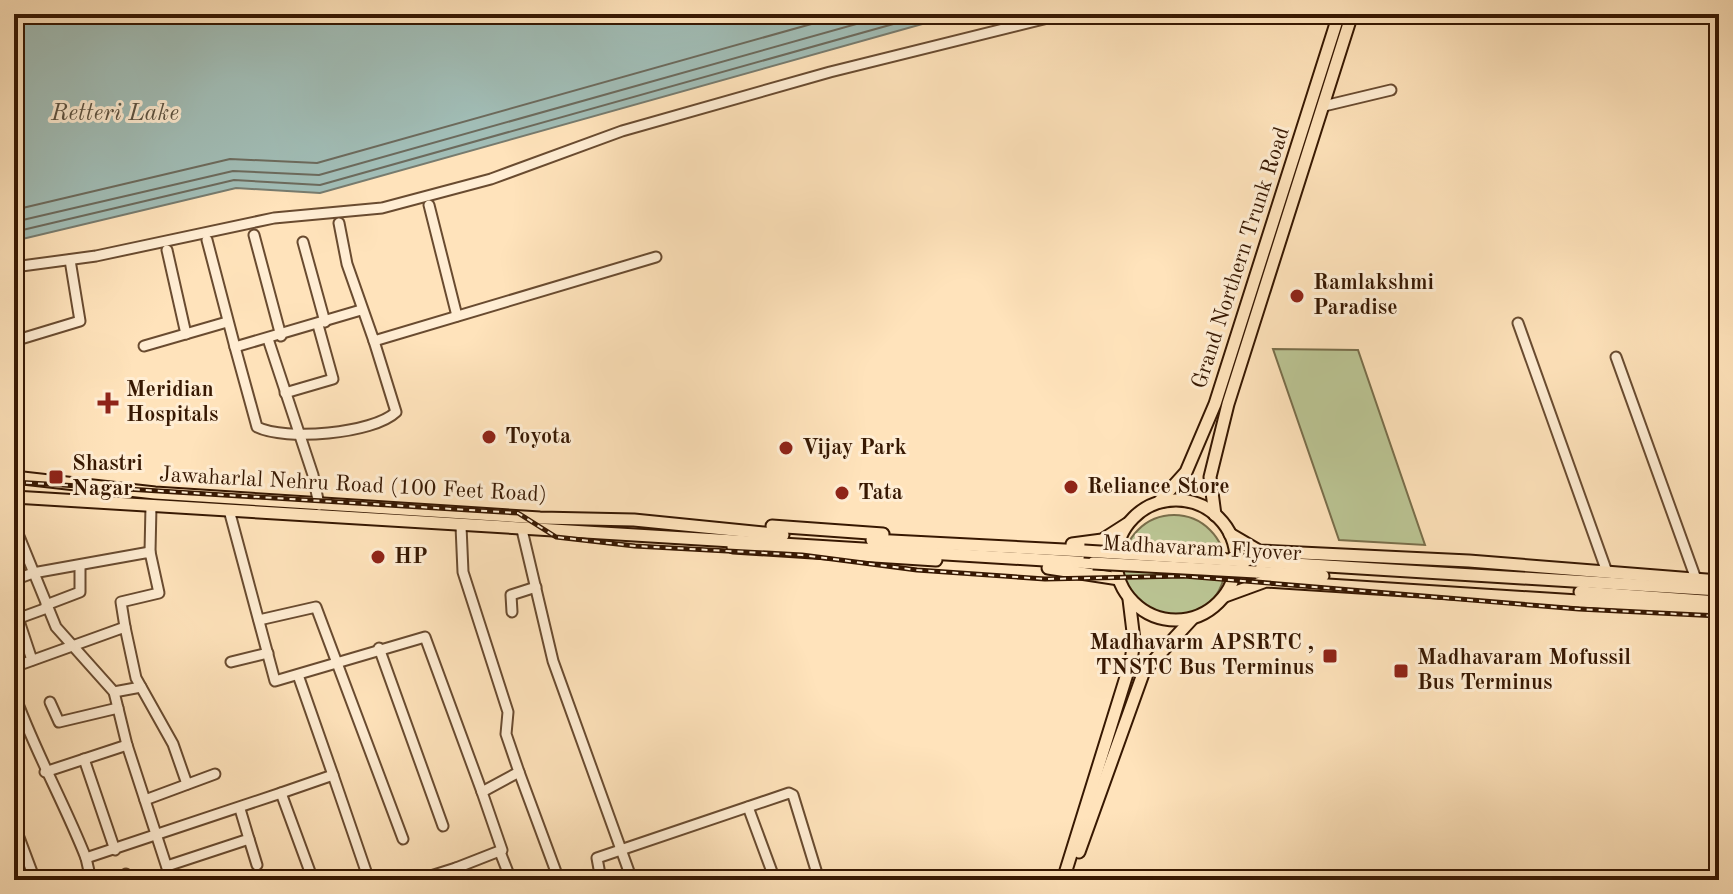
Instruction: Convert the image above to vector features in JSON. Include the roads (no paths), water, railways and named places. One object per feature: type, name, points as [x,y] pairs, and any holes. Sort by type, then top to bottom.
[{"type":"main road","name":"Grand Northern Trunk Road","points":[[1159,502],[1186,472],[1219,393],[1339,14]]},
{"type":"main road","points":[[1215,515],[1210,477],[1228,404],[1352,14]]},
{"type":"main road","name":"Jawaharlal Nehru Road (100 Feet Road)","points":[[16,477],[155,493],[697,530]]},
{"type":"main road","name":"Jawaharlal Nehru Road (100 Feet Road)","points":[[14,497],[682,538]]},
{"type":"main road","points":[[697,530],[697,520],[810,530],[1080,544],[1102,540],[1141,511],[1159,502],[1179,500],[1198,504],[1215,515],[1230,534],[1259,551],[1696,579],[1716,595],[1703,609],[1266,581],[1225,596],[1210,610],[1192,619],[1152,660],[1132,696],[1069,880]]},
{"type":"main road","points":[[1127,524],[1119,541],[1116,560],[1119,579],[1129,596],[1140,609],[1156,618],[1192,619]]},
{"type":"main road","name":"Madhavaram Flyover","points":[[682,538],[697,530],[1716,595]]},
{"type":"main road","points":[[1225,596],[1236,566],[1230,534]]},
{"type":"main road","points":[[682,538],[692,545],[1059,568],[1119,579]]},
{"type":"main road","points":[[1063,880],[1132,652],[1133,620],[1129,596]]},
{"type":"main road","points":[[1132,652],[1152,660]]},
{"type":"street","points":[[14,267],[70,260],[274,218],[382,208],[491,179],[622,131],[1064,14]]},
{"type":"street","points":[[1324,106],[1391,90]]},
{"type":"street","points":[[429,205],[457,316]]},
{"type":"street","points":[[207,240],[257,427],[297,432],[343,432],[396,412],[361,310],[339,223]]},
{"type":"street","points":[[254,235],[281,336]]},
{"type":"street","points":[[285,393],[333,379],[303,242]]},
{"type":"street","points":[[167,250],[186,334]]},
{"type":"street","points":[[374,341],[656,257]]},
{"type":"street","points":[[15,338],[80,321],[70,260]]},
{"type":"street","points":[[235,347],[322,324],[361,310]]},
{"type":"street","points":[[144,346],[227,322]]},
{"type":"street","points":[[1518,323],[1607,572]]},
{"type":"street","points":[[268,339],[313,475],[319,505]]},
{"type":"street","points":[[1616,357],[1696,579]]},
{"type":"street","points":[[14,497],[16,477]]},
{"type":"street","points":[[151,506],[150,552],[159,593],[121,602],[133,670],[173,744],[187,784]]},
{"type":"street","points":[[14,510],[16,529],[47,606],[71,647],[114,692],[127,745],[171,880]]},
{"type":"street","points":[[229,510],[275,681],[425,637],[502,847],[500,852],[511,880]]},
{"type":"street","points":[[461,526],[463,572],[508,712],[506,734],[559,880]]},
{"type":"street","points":[[522,530],[553,661],[632,880]]},
{"type":"street","points":[[14,580],[33,573],[150,552]]},
{"type":"street","points":[[32,660],[16,619],[80,592],[80,566]]},
{"type":"street","points":[[512,612],[511,595],[536,587]]},
{"type":"street","points":[[259,620],[316,607],[403,839]]},
{"type":"street","points":[[14,667],[125,627]]},
{"type":"street","points":[[379,648],[443,826]]},
{"type":"street","points":[[231,662],[268,653]]},
{"type":"street","points":[[298,675],[369,880]]},
{"type":"street","points":[[114,692],[141,687]]},
{"type":"street","points":[[14,693],[17,713],[68,812],[91,880]]},
{"type":"street","points":[[50,702],[59,722],[118,708]]},
{"type":"street","points":[[45,772],[127,745]]},
{"type":"street","points":[[84,759],[115,850]]},
{"type":"street","points":[[482,792],[519,772]]},
{"type":"street","points":[[145,800],[215,774]]},
{"type":"street","points":[[86,858],[240,809],[333,775]]},
{"type":"street","points":[[281,793],[313,880]]},
{"type":"street","points":[[601,880],[595,860],[621,848],[791,793],[819,880]]},
{"type":"street","points":[[748,807],[775,880]]},
{"type":"street","points":[[240,809],[257,865]]},
{"type":"street","points":[[14,824],[35,880]]},
{"type":"street","points":[[167,866],[249,839]]},
{"type":"street","points":[[418,880],[500,852]]},
{"type":"street","points":[[456,868],[461,880]]},
{"type":"water","name":"Retteri Lake","points":[[14,14],[958,14],[320,193],[236,188],[14,241]]},
{"type":"railway","points":[[14,482],[518,513],[556,537],[635,546],[802,555],[917,570],[1045,579],[1184,576],[1579,609],[1719,616]]},
{"type":"place","name":"Ramlakshmi Paradise","points":[[1297,296]]},
{"type":"place","name":"Meridian Hospitals","points":[[108,403]]},
{"type":"place","name":"Toyota","points":[[489,437]]},
{"type":"place","name":"Vijay Park","points":[[786,448]]},
{"type":"place","name":"Shastri Nagar","points":[[56,477]]},
{"type":"place","name":"Reliance Store","points":[[1071,487]]},
{"type":"place","name":"Tata","points":[[842,493]]},
{"type":"place","name":"HP","points":[[378,557]]},
{"type":"place","name":"Madhavarm APSRTC , TNSTC Bus Terminus","points":[[1330,656]]},
{"type":"place","name":"Madhavaram Mofussil Bus Terminus","points":[[1401,671]]}]
